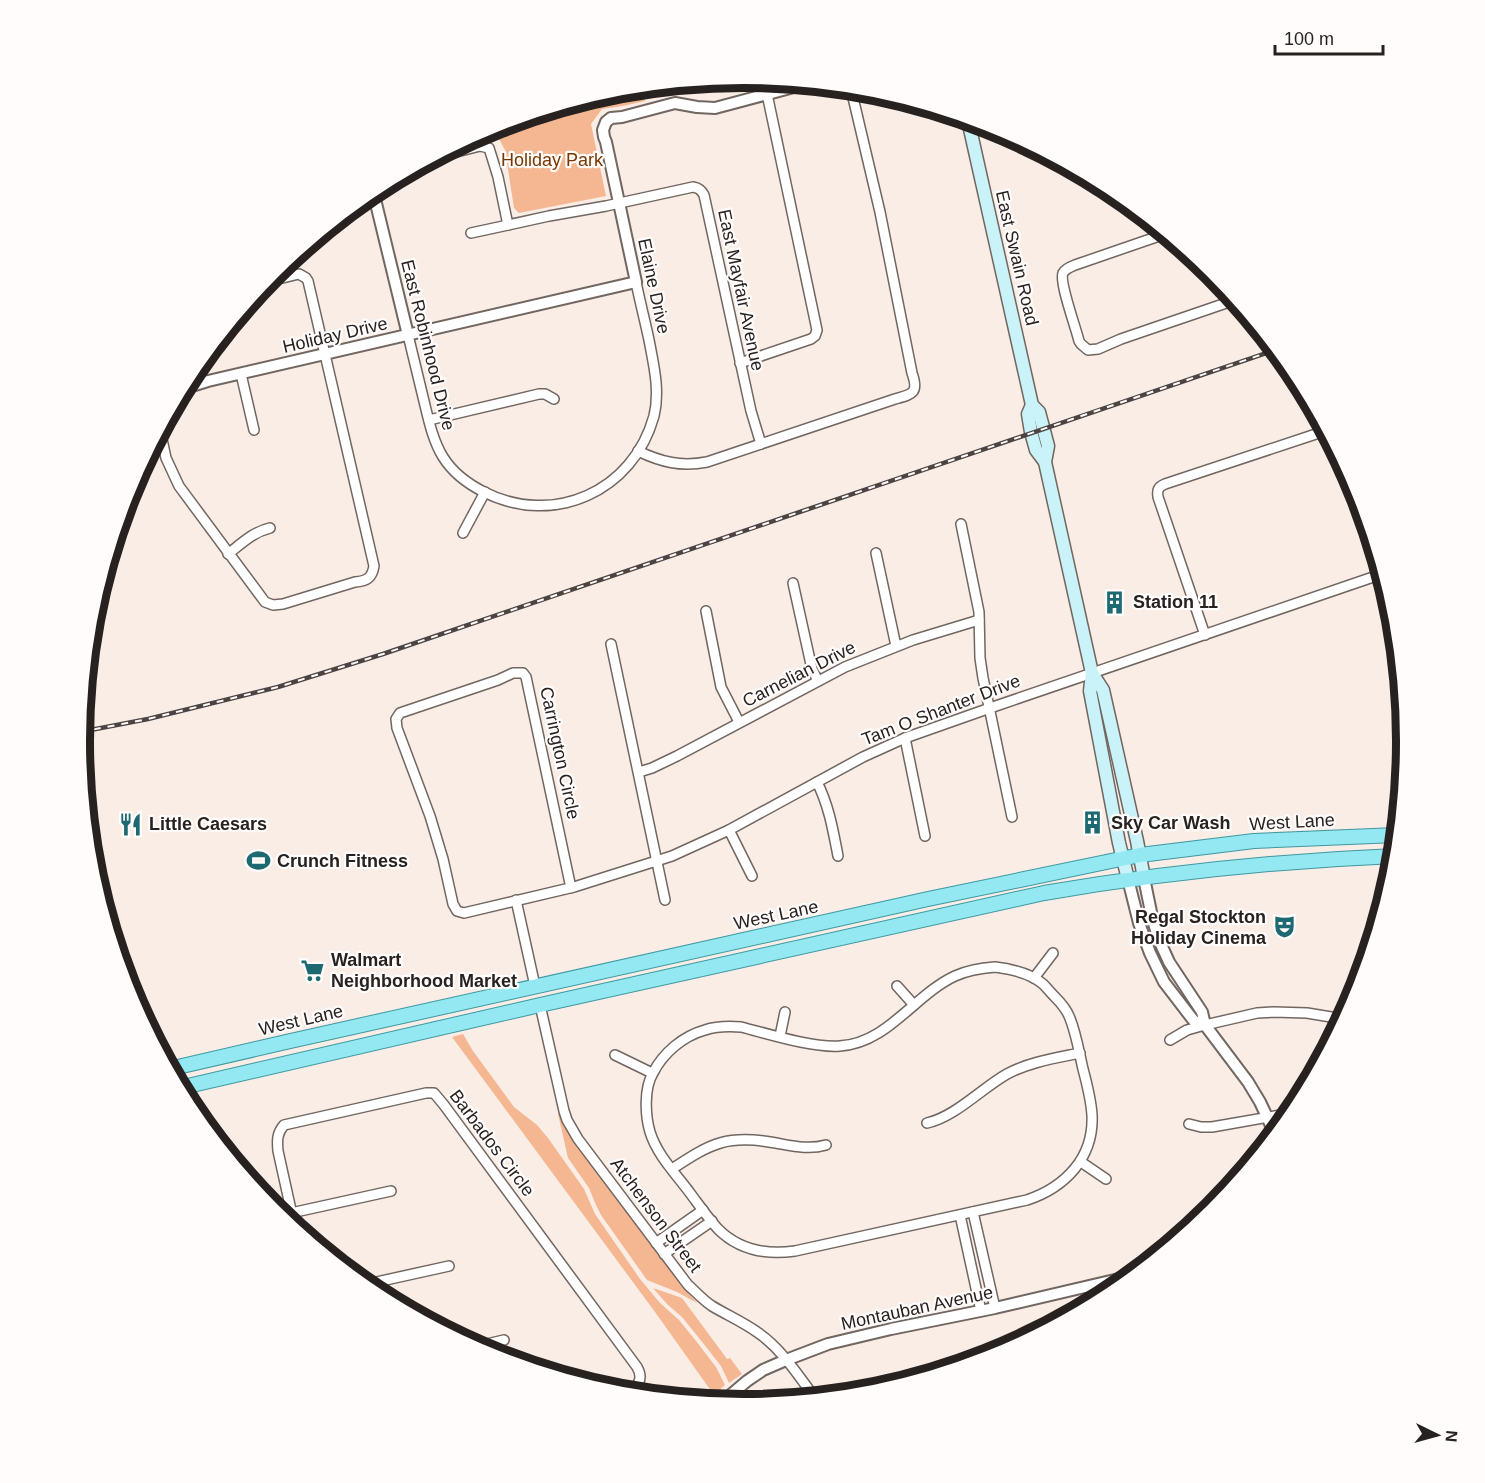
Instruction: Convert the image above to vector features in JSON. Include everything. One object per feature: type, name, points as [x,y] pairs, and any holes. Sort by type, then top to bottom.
[{"type":"main road","name":"East Swain Road","points":[[970,130],[1032,405],[1039,412],[1048,446],[1045,462],[1092,674],[1090,691],[1128,879]]},
{"type":"main road","name":"East Swain Road","points":[[1092,674],[1103,690],[1144,878]]},
{"type":"main road","name":"West Lane","points":[[177,1067],[928,899],[1123,858],[1254,841],[1389,835]]},
{"type":"main road","name":"West Lane","points":[[188,1086],[1044,893],[1128,879],[1220,869],[1323,859],[1385,856]]},
{"type":"street","points":[[740,363],[812,339],[817,330],[766,94],[782,90]]},
{"type":"street","name":"Elaine Drive","points":[[638,451],[654,415],[657,393],[655,370],[604,137],[604,126],[611,118],[668,104],[715,108],[766,94]]},
{"type":"street","points":[[638,451],[663,462],[689,465],[707,462],[910,395],[914,391],[916,384],[853,98]]},
{"type":"street","points":[[470,148],[480,146],[489,148],[491,151],[508,225]]},
{"type":"street","name":"East Mayfair Avenue","points":[[619,203],[693,187],[702,190],[751,411],[761,444]]},
{"type":"street","name":"East Robinhood Drive","points":[[376,202],[437,446],[448,464],[461,477],[471,486],[498,499],[528,505],[550,506],[574,501],[595,492],[614,480],[638,451]]},
{"type":"street","points":[[471,233],[619,203]]},
{"type":"street","points":[[1156,237],[1075,265],[1063,273],[1064,288],[1079,340],[1084,348],[1098,349],[1226,303]]},
{"type":"street","points":[[163,442],[166,458],[175,478],[265,602],[273,605],[283,604],[365,581],[372,576],[374,566],[308,281],[298,274],[284,278]]},
{"type":"street","name":"Holiday Drive","points":[[196,385],[636,282]]},
{"type":"street","points":[[241,374],[254,430]]},
{"type":"street","points":[[429,420],[539,393],[554,399]]},
{"type":"street","points":[[1204,635],[1157,490],[1165,484],[1318,433]]},
{"type":"street","points":[[463,532],[485,492]]},
{"type":"street","points":[[961,524],[979,612],[980,658],[1012,817]]},
{"type":"street","points":[[228,554],[254,534],[270,528]]},
{"type":"street","points":[[876,553],[896,646]]},
{"type":"street","name":"Tam O Shanter Drive","points":[[454,908],[464,913],[571,888],[657,862],[729,830],[863,757],[904,738],[1374,577]]},
{"type":"street","points":[[793,583],[812,669],[818,681]]},
{"type":"street","points":[[706,611],[721,687],[739,722]]},
{"type":"street","name":"Carnelian Drive","points":[[639,772],[677,756],[845,667],[896,646],[979,620]]},
{"type":"street","points":[[610,645],[665,900]]},
{"type":"street","name":"Carrington Circle","points":[[454,908],[430,816],[397,728],[396,719],[403,711],[518,673],[523,673],[528,678],[571,888]]},
{"type":"street","points":[[904,738],[925,836]]},
{"type":"street","points":[[817,782],[829,810],[838,856]]},
{"type":"street","points":[[729,830],[752,876]]},
{"type":"street","name":"East Swain Road","points":[[1144,878],[1152,917],[1169,962],[1202,1012],[1205,1025],[1248,1082],[1271,1125]]},
{"type":"street","name":"East Swain Road","points":[[1128,879],[1139,923],[1164,982],[1194,1021],[1205,1025]]},
{"type":"street","points":[[516,900],[535,986]]},
{"type":"street","points":[[1034,978],[1053,953]]},
{"type":"street","points":[[1002,968],[1034,978],[1062,1004],[1069,1015],[1080,1053],[1091,1103],[1092,1119],[1088,1144],[1081,1162],[1060,1183],[1039,1196],[795,1251],[775,1253],[752,1249],[734,1241],[717,1228],[658,1150],[652,1138],[646,1109],[652,1073],[676,1045],[705,1030],[720,1026],[741,1027],[824,1046],[854,1044],[879,1034],[940,984],[953,977],[975,969],[1002,968]]},
{"type":"street","points":[[897,986],[914,1005]]},
{"type":"street","name":"Atchenson Street","points":[[540,1005],[567,1120],[579,1139],[688,1285],[702,1298],[766,1339],[786,1360],[809,1391]]},
{"type":"street","points":[[780,1036],[785,1012]]},
{"type":"street","points":[[1170,1040],[1187,1030],[1205,1025],[1274,1012],[1307,1012],[1334,1017]]},
{"type":"street","points":[[927,1123],[942,1119],[1004,1075],[1020,1068],[1080,1053]]},
{"type":"street","points":[[615,1055],[652,1073]]},
{"type":"street","name":"Barbados Circle","points":[[291,1212],[277,1139],[284,1125],[434,1093],[637,1367],[640,1372],[638,1386]]},
{"type":"street","points":[[1189,1124],[1212,1127],[1277,1116]]},
{"type":"street","points":[[672,1169],[706,1147],[732,1139],[746,1138],[803,1148],[814,1148],[826,1144]]},
{"type":"street","points":[[1081,1162],[1106,1179]]},
{"type":"street","points":[[292,1213],[391,1191]]},
{"type":"street","points":[[656,1243],[703,1210]]},
{"type":"street","points":[[973,1212],[995,1308]]},
{"type":"street","points":[[960,1215],[981,1311]]},
{"type":"street","points":[[664,1254],[711,1221]]},
{"type":"street","points":[[377,1282],[448,1266]]},
{"type":"street","name":"Montauban Avenue","points":[[732,1394],[763,1371],[786,1360],[841,1341],[1109,1281]]},
{"type":"street","points":[[489,1343],[504,1340]]},
{"type":"green space","name":"Holiday Park","points":[[644,96],[645,101],[602,109],[591,124],[606,196],[519,213],[514,208],[505,150],[498,136],[573,111]]},
{"type":"green space","points":[[463,1034],[514,1107],[537,1125],[548,1138],[584,1189],[595,1214],[640,1279],[660,1303],[679,1320],[716,1367],[725,1385],[716,1393],[713,1393],[452,1037]]},
{"type":"green space","points":[[560,1113],[577,1143],[681,1285],[697,1303],[647,1280],[601,1215],[589,1188],[568,1158],[558,1114]]},
{"type":"green space","points":[[653,1288],[682,1298],[727,1359],[730,1358],[742,1374],[729,1383],[721,1366],[703,1343],[682,1317]]},
{"type":"railway","points":[[90,730],[148,719],[278,687],[383,654],[1267,353]]},
{"type":"place","name":"Station 11","points":[[1115,602]]},
{"type":"place","name":"Sky Car Wash","points":[[1093,823]]},
{"type":"place","name":"Little Caesars","points":[[131,824]]},
{"type":"place","name":"Crunch Fitness","points":[[259,861]]},
{"type":"place","name":"Regal Stockton Holiday Cinema","points":[[1284,927]]},
{"type":"place","name":"Walmart Neighborhood Market","points":[[313,970]]}]
